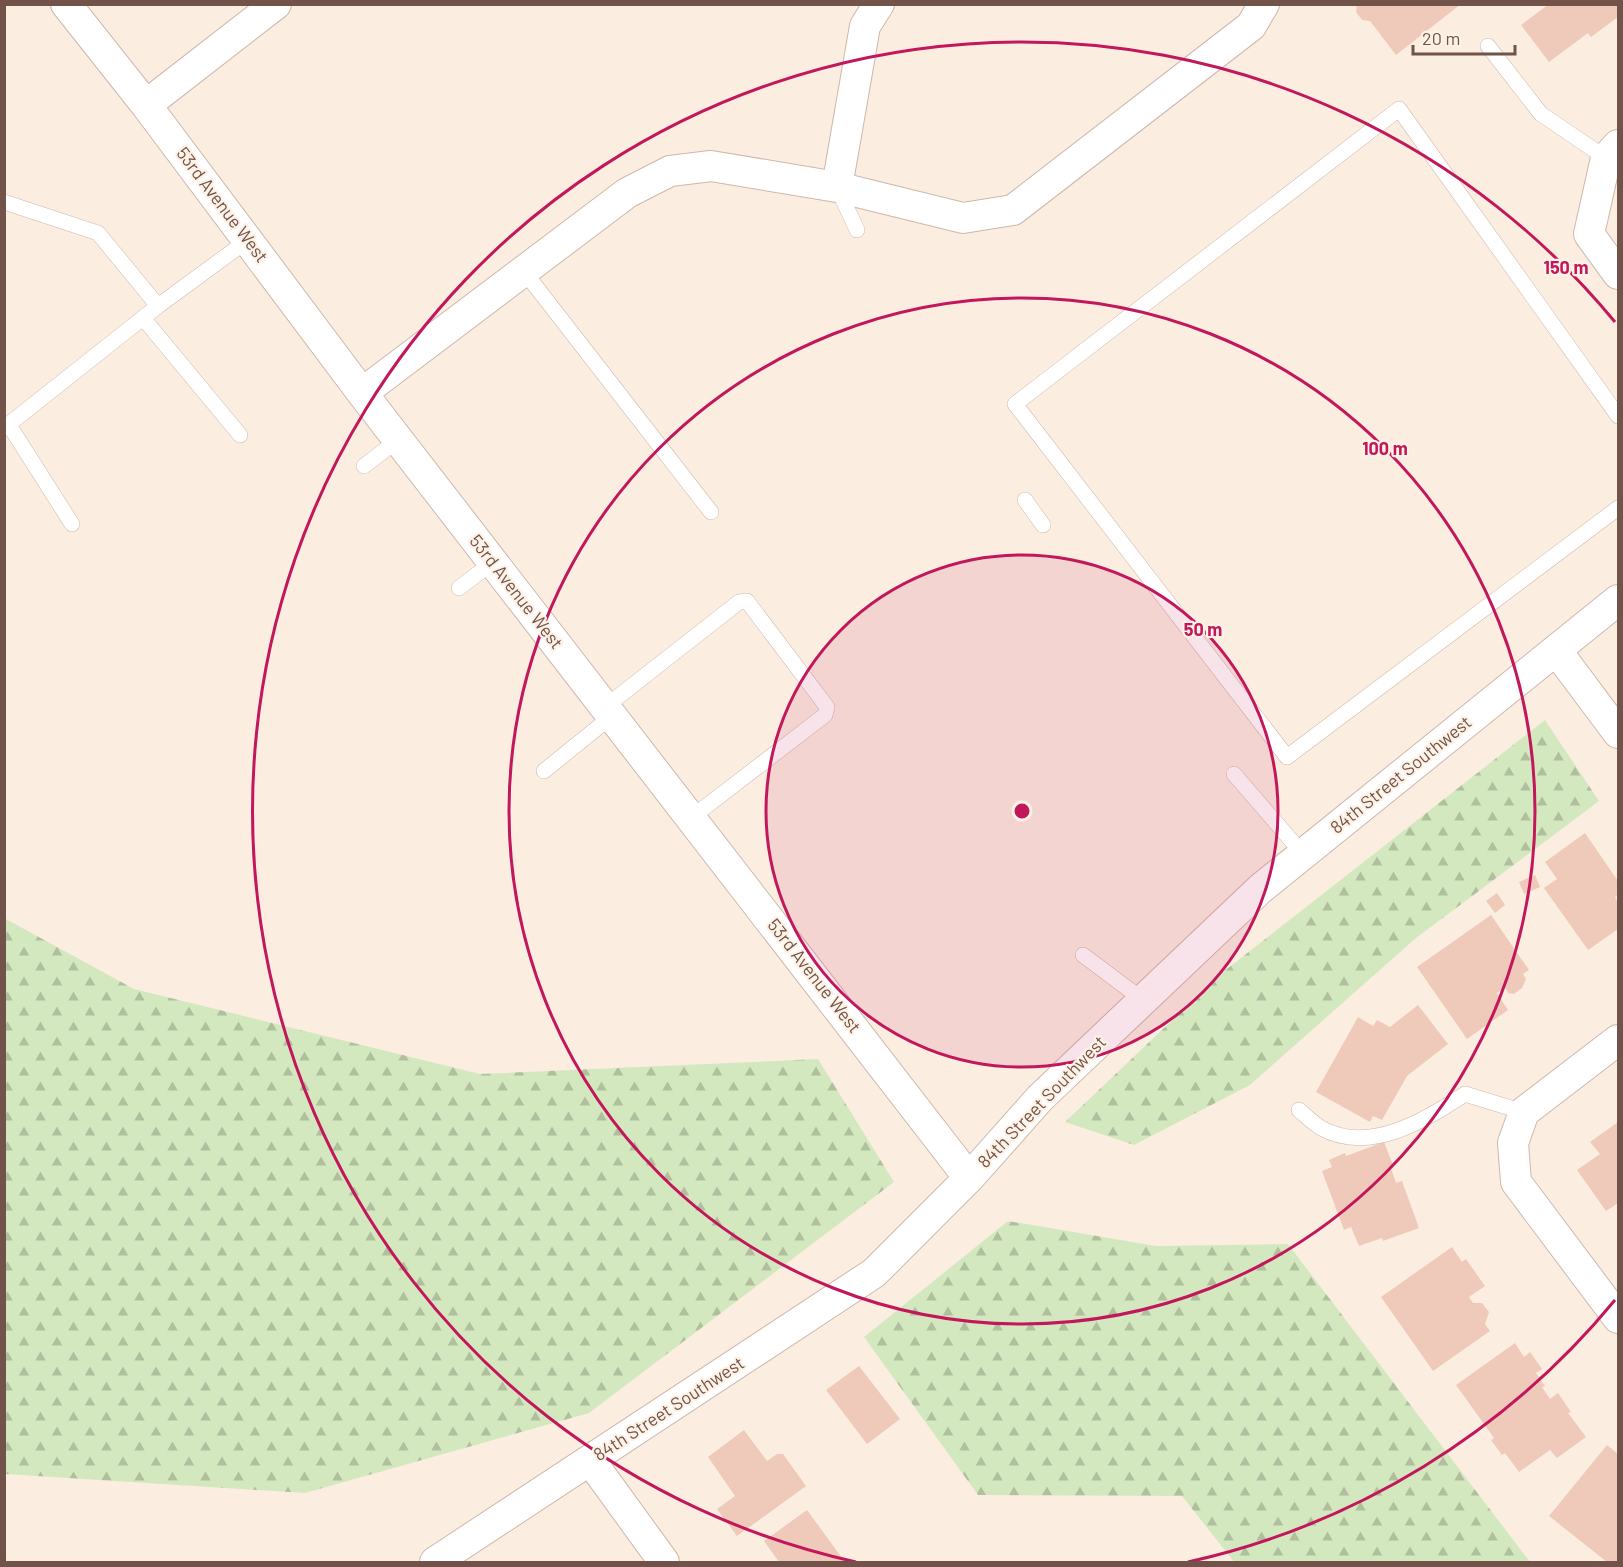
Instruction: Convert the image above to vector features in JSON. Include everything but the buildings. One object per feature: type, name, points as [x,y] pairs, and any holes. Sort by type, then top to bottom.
[{"type":"street","name":"53rd Avenue West","points":[[66,4],[146,105],[398,440],[969,1178]]},
{"type":"street","points":[[146,105],[276,4]]},
{"type":"street","points":[[837,188],[865,26],[879,4]]},
{"type":"street","points":[[362,393],[627,193],[670,171],[711,166],[837,188],[963,218],[1012,210],[1251,26],[1264,4]]},
{"type":"street","points":[[1612,151],[1589,234],[1618,274]]},
{"type":"street","name":"84th Street Southwest","points":[[435,1563],[874,1273],[969,1178],[1040,1098],[1260,889],[1618,600]]},
{"type":"street","points":[[1556,650],[1618,733]]},
{"type":"street","points":[[1618,1040],[1524,1112],[1513,1143],[1516,1182],[1618,1318]]},
{"type":"street","points":[[590,1460],[664,1563]]},
{"type":"lane","points":[[1488,46],[1540,114],[1612,151]]},
{"type":"lane","points":[[1618,416],[1399,109],[1015,404],[1287,757],[1618,508]]},
{"type":"lane","points":[[837,188],[857,230]]},
{"type":"lane","points":[[4,202],[98,233],[158,306]]},
{"type":"lane","points":[[72,524],[7,426],[158,306],[248,240]]},
{"type":"lane","points":[[523,270],[711,512]]},
{"type":"lane","points":[[143,318],[240,435]]},
{"type":"lane","points":[[364,466],[398,440]]},
{"type":"lane","points":[[1025,500],[1043,525]]},
{"type":"lane","points":[[459,588],[493,562]]},
{"type":"lane","points":[[544,771],[609,712],[740,602],[747,601],[827,707],[825,715],[691,818]]},
{"type":"lane","points":[[1234,774],[1303,854]]},
{"type":"lane","points":[[1083,955],[1143,1000]]},
{"type":"lane","points":[[1299,1110],[1322,1128],[1353,1137],[1391,1134],[1435,1113],[1465,1094],[1524,1112]]},
{"type":"green space","points":[[1545,720],[1599,801],[1416,938],[1250,1085],[1134,1145],[1065,1122],[1223,972]]},
{"type":"green space","points":[[4,918],[134,989],[480,1074],[818,1059],[894,1182],[589,1413],[305,1493],[5,1474]]},
{"type":"green space","points":[[1008,1221],[1156,1246],[1288,1244],[1530,1562],[1234,1562],[1182,1496],[978,1495],[864,1337]]}]
